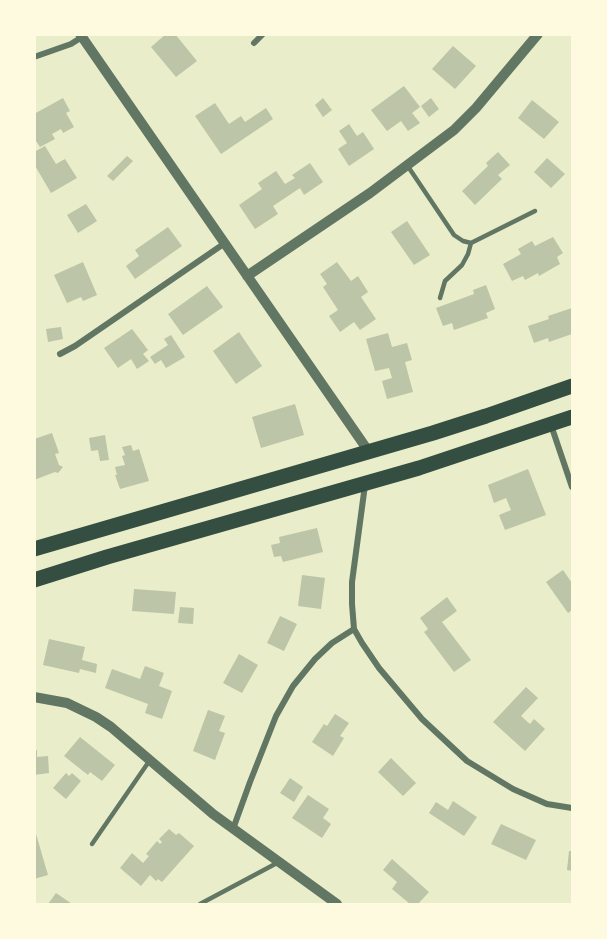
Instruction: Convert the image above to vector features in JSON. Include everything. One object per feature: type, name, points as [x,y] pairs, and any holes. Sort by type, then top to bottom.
[{"type":"highway","points":[[34,549],[369,452],[573,386]]},
{"type":"highway","points":[[34,580],[365,484],[573,417]]},
{"type":"street","points":[[254,43],[263,34]]},
{"type":"street","points":[[247,276],[370,193],[454,130],[476,108],[538,34]]},
{"type":"street","points":[[34,57],[71,44],[81,36],[369,452]]},
{"type":"street","points":[[60,354],[68,351],[225,243]]},
{"type":"street","points":[[551,425],[573,487]]},
{"type":"street","points":[[365,484],[352,582],[352,604],[354,629],[379,668],[422,719],[467,761],[513,789],[547,804],[573,808]]},
{"type":"street","points":[[233,829],[276,716],[293,686],[315,659],[332,643],[354,629]]},
{"type":"street","points":[[34,697],[67,703],[111,728],[179,787],[337,904]]},
{"type":"lane","points":[[407,165],[454,235],[463,241],[471,243],[535,211]]},
{"type":"lane","points":[[440,298],[445,281],[462,265],[471,243]]},
{"type":"lane","points":[[92,844],[150,760]]},
{"type":"lane","points":[[200,904],[280,862]]},
{"type":"building","points":[[166,34],[175,34],[197,61],[176,77],[151,47]]},
{"type":"building","points":[[453,46],[476,66],[455,89],[432,69]]},
{"type":"building","points":[[404,86],[420,107],[412,113],[420,123],[408,131],[401,121],[387,131],[371,110]]},
{"type":"building","points":[[63,98],[70,111],[66,113],[74,127],[63,133],[61,129],[52,134],[55,139],[40,147],[34,138],[34,114]]},
{"type":"building","points":[[323,98],[332,110],[323,117],[315,105]]},
{"type":"building","points":[[431,98],[439,109],[429,117],[421,106]]},
{"type":"building","points":[[532,100],[559,122],[544,139],[518,118]]},
{"type":"building","points":[[215,103],[229,124],[241,116],[245,122],[266,108],[273,119],[221,154],[195,116]]},
{"type":"building","points":[[349,124],[357,136],[363,132],[374,149],[349,166],[338,149],[347,143],[339,131]]},
{"type":"building","points":[[45,146],[56,164],[65,159],[77,178],[51,193],[34,164],[34,152]]},
{"type":"building","points":[[498,152],[510,165],[498,175],[502,179],[475,205],[462,191],[488,166],[486,163]]},
{"type":"building","points":[[127,156],[133,161],[113,181],[107,176]]},
{"type":"building","points":[[547,158],[565,174],[551,188],[534,172]]},
{"type":"building","points":[[310,163],[323,182],[304,195],[300,188],[273,206],[278,214],[255,229],[239,205],[262,189],[258,183],[276,171],[285,184],[295,178],[292,175]]},
{"type":"building","points":[[86,204],[97,221],[78,233],[67,215]]},
{"type":"building","points":[[407,221],[430,255],[414,265],[391,232]]},
{"type":"building","points":[[168,227],[182,246],[135,279],[126,266],[139,256],[135,250]]},
{"type":"building","points":[[553,237],[563,253],[557,257],[560,264],[539,276],[538,273],[525,280],[523,276],[512,281],[503,264],[521,254],[518,249],[532,241],[535,246]]},
{"type":"building","points":[[83,262],[97,295],[83,301],[81,297],[67,303],[54,275]]},
{"type":"building","points":[[337,262],[351,281],[358,276],[368,292],[361,297],[376,319],[360,330],[354,322],[340,332],[329,316],[338,310],[323,287],[327,284],[320,274]]},
{"type":"building","points":[[486,285],[495,309],[486,313],[488,318],[454,330],[452,323],[443,326],[436,308],[474,294],[473,290]]},
{"type":"building","points":[[207,286],[223,307],[183,335],[168,314]]},
{"type":"building","points":[[572,308],[572,334],[549,342],[548,338],[534,343],[528,326]]},
{"type":"building","points":[[61,327],[63,339],[48,342],[46,329]]},
{"type":"building","points":[[132,329],[148,350],[143,354],[149,361],[137,369],[131,359],[118,368],[104,348]]},
{"type":"building","points":[[239,332],[262,366],[236,384],[213,351]]},
{"type":"building","points":[[388,333],[392,347],[407,343],[412,360],[405,362],[413,392],[387,399],[382,381],[392,378],[389,368],[375,371],[366,339]]},
{"type":"building","points":[[171,335],[185,357],[166,368],[161,360],[155,364],[150,357],[168,345],[164,339]]},
{"type":"building","points":[[295,404],[304,435],[261,448],[252,417]]},
{"type":"building","points":[[52,433],[59,453],[55,454],[59,465],[63,467],[58,473],[34,480],[34,439]]},
{"type":"building","points":[[105,435],[109,460],[100,461],[98,450],[91,451],[89,438]]},
{"type":"building","points":[[131,445],[133,451],[139,449],[149,481],[120,489],[115,467],[125,465],[122,447]]},
{"type":"building","points":[[528,469],[546,515],[505,530],[499,515],[511,510],[506,498],[494,503],[488,485]]},
{"type":"building","points":[[317,528],[323,552],[283,562],[281,556],[274,557],[271,545],[280,543],[279,537]]},
{"type":"building","points":[[563,570],[572,583],[572,610],[568,613],[546,582]]},
{"type":"building","points":[[302,575],[325,578],[321,609],[298,606]]},
{"type":"building","points":[[134,589],[176,592],[174,614],[132,611]]},
{"type":"building","points":[[447,597],[457,611],[442,622],[471,660],[454,672],[424,632],[428,629],[420,618]]},
{"type":"building","points":[[180,607],[194,608],[193,624],[178,623]]},
{"type":"building","points":[[280,616],[297,624],[284,651],[267,643]]},
{"type":"building","points":[[49,639],[85,647],[82,660],[97,664],[96,673],[80,669],[79,673],[43,665]]},
{"type":"building","points":[[239,654],[258,665],[242,693],[223,683]]},
{"type":"building","points":[[145,666],[164,673],[159,686],[172,691],[162,719],[145,713],[148,704],[105,688],[112,669],[140,679]]},
{"type":"building","points":[[526,687],[538,698],[521,716],[530,724],[534,719],[545,729],[525,751],[493,722]]},
{"type":"building","points":[[208,710],[225,716],[219,731],[225,733],[215,760],[193,751]]},
{"type":"building","points":[[335,714],[349,723],[340,736],[344,738],[333,756],[312,742],[324,724],[327,726]]},
{"type":"building","points":[[80,737],[115,765],[102,781],[90,772],[88,775],[64,756]]},
{"type":"building","points":[[34,750],[37,750],[37,757],[48,756],[49,773],[34,775]]},
{"type":"building","points":[[391,758],[416,783],[403,796],[378,772]]},
{"type":"building","points":[[66,773],[69,776],[72,773],[81,781],[66,799],[53,788]]},
{"type":"building","points":[[290,778],[303,787],[294,802],[280,793]]},
{"type":"building","points":[[308,795],[329,809],[323,818],[331,824],[322,838],[292,818]]},
{"type":"building","points":[[453,801],[477,817],[464,836],[429,813],[436,802],[448,810]]},
{"type":"building","points":[[501,824],[536,840],[526,860],[491,844]]},
{"type":"building","points":[[34,827],[48,875],[34,879]]},
{"type":"building","points":[[169,829],[176,835],[179,833],[194,846],[162,882],[158,879],[156,881],[150,875],[141,886],[120,868],[132,853],[143,863],[149,856],[146,854],[157,841],[160,844],[162,842],[159,839]]},
{"type":"building","points":[[569,851],[572,851],[572,871],[567,870]]},
{"type":"building","points":[[392,859],[429,892],[418,904],[410,904],[392,889],[397,882],[383,870]]},
{"type":"building","points":[[56,893],[72,904],[48,904]]}]
